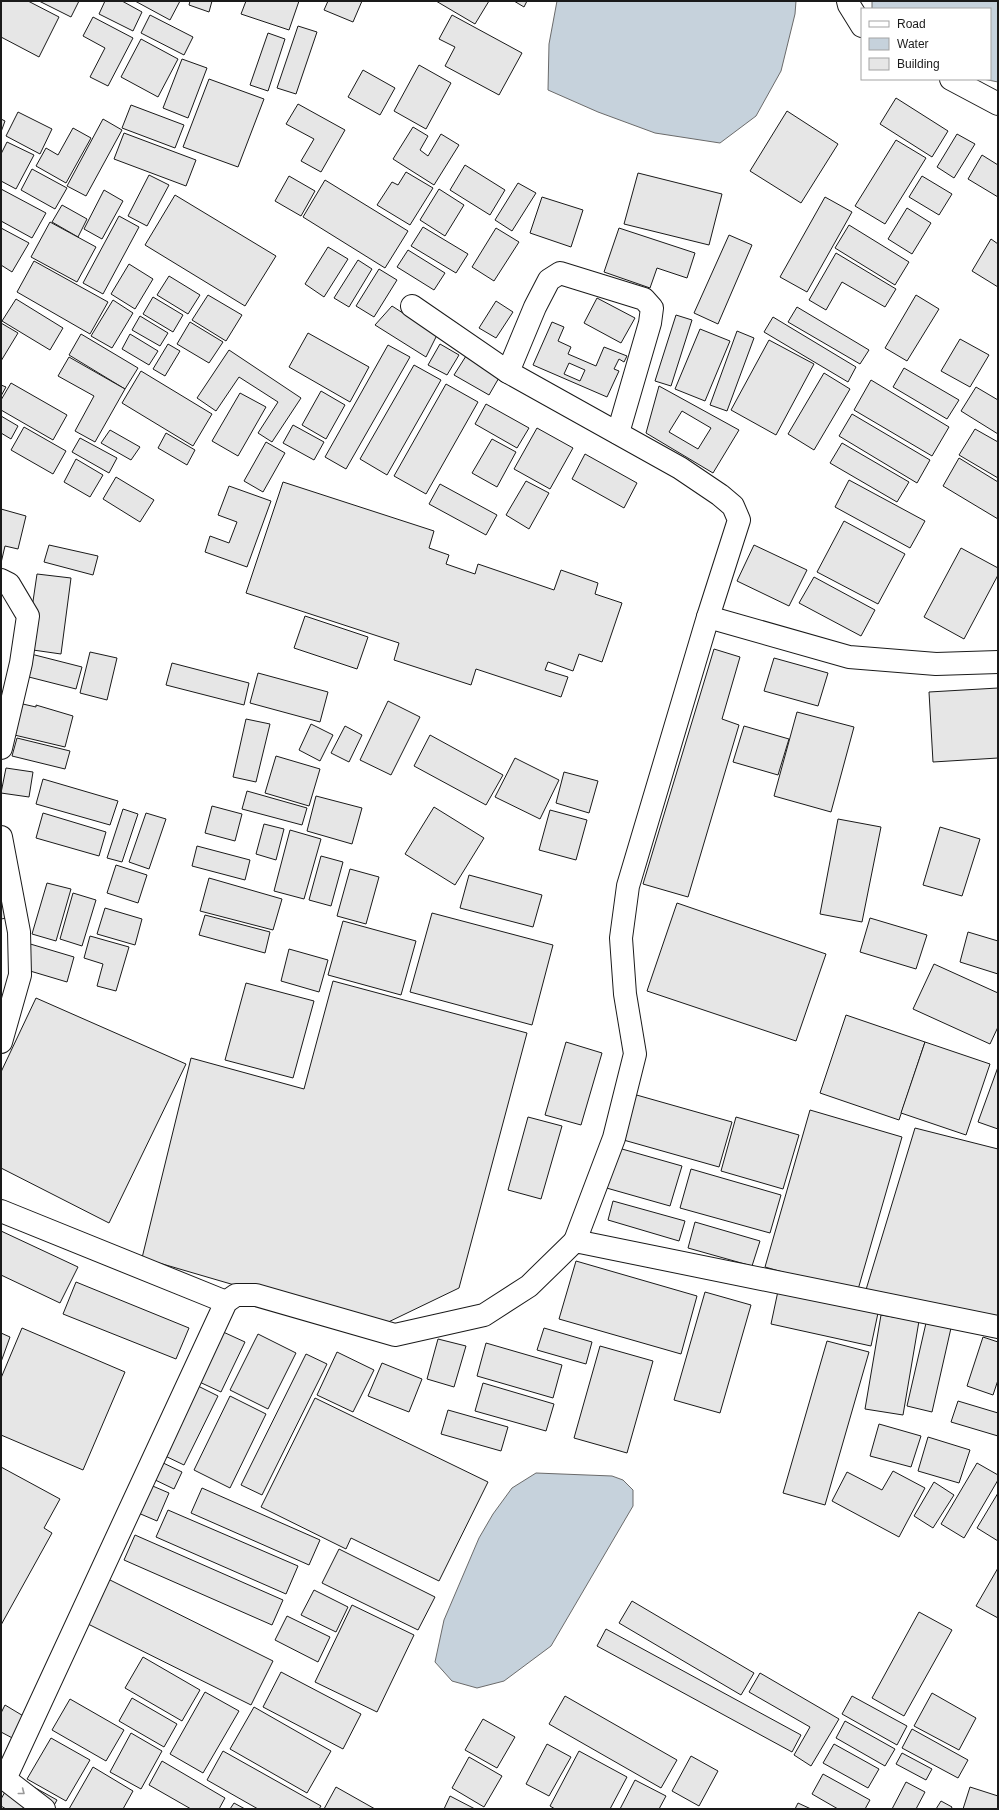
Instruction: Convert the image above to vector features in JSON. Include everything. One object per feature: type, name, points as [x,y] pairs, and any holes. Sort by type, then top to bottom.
[{"type":"main road","points":[[848,1],[861,24]]},
{"type":"main road","points":[[953,80],[998,104]]},
{"type":"main road","points":[[508,372],[535,307],[549,280],[560,273],[644,299],[652,308],[650,323],[618,432]]},
{"type":"main road","points":[[44,1809],[3,1777],[226,1302],[236,1295],[256,1295],[395,1335],[484,1315],[529,1286],[576,1241],[614,1138],[635,1054],[625,994],[621,938],[628,886],[708,617],[739,520],[733,506],[720,494],[680,468],[618,432],[508,372],[412,306]]},
{"type":"main road","points":[[1,580],[10,584],[28,616],[21,663],[1,748]]},
{"type":"main road","points":[[708,617],[849,657],[936,664],[998,662]]},
{"type":"main road","points":[[1,837],[19,932],[20,975],[1,1042]]},
{"type":"main road","points":[[1,1211],[226,1302]]},
{"type":"main road","points":[[576,1241],[998,1327]]},
{"type":"water","points":[[557,1],[796,1],[795,14],[781,71],[756,116],[720,143],[655,133],[598,112],[548,90],[549,44]]},
{"type":"water","points":[[872,1],[998,1],[998,82],[988,80],[991,80],[991,8],[872,8]]},
{"type":"water","points":[[536,1473],[612,1476],[623,1480],[633,1490],[633,1506],[551,1646],[504,1681],[477,1688],[452,1681],[435,1662],[444,1620],[479,1538],[493,1514],[512,1488]]},
{"type":"building","points":[[1,1],[28,1],[59,17],[39,57],[1,37]]},
{"type":"building","points":[[39,1],[79,1],[71,17]]},
{"type":"building","points":[[105,1],[122,1],[142,12],[133,31],[99,14]]},
{"type":"building","points":[[135,1],[180,1],[170,20]]},
{"type":"building","points":[[190,1],[212,1],[209,12],[189,5]]},
{"type":"building","points":[[246,1],[299,1],[289,30],[241,14]]},
{"type":"building","points":[[328,1],[362,1],[353,22],[324,10]]},
{"type":"building","points":[[436,1],[489,1],[475,24]]},
{"type":"building","points":[[514,1],[527,1],[524,7]]},
{"type":"building","points":[[150,15],[193,37],[184,55],[141,33]]},
{"type":"building","points":[[452,15],[522,53],[499,95],[445,66],[455,47],[439,39]]},
{"type":"building","points":[[93,17],[133,38],[108,86],[90,77],[105,48],[83,36]]},
{"type":"building","points":[[298,26],[317,32],[296,94],[277,88]]},
{"type":"building","points":[[268,33],[285,39],[268,91],[250,85]]},
{"type":"building","points":[[141,39],[178,59],[158,97],[121,77]]},
{"type":"building","points":[[182,59],[207,68],[188,118],[163,108]]},
{"type":"building","points":[[419,65],[451,83],[426,129],[394,111]]},
{"type":"building","points":[[363,70],[395,88],[380,115],[348,97]]},
{"type":"building","points":[[209,79],[264,99],[238,167],[183,147]]},
{"type":"building","points":[[896,98],[948,131],[932,157],[880,124]]},
{"type":"building","points":[[298,104],[345,130],[321,172],[301,161],[314,139],[286,124]]},
{"type":"building","points":[[131,105],[184,125],[175,148],[122,128]]},
{"type":"building","points":[[787,111],[838,144],[801,203],[750,171]]},
{"type":"building","points":[[18,112],[52,129],[40,154],[6,136]]},
{"type":"building","points":[[1,119],[5,121],[1,132]]},
{"type":"building","points":[[103,119],[122,130],[86,196],[67,186]]},
{"type":"building","points":[[413,127],[428,136],[420,150],[428,156],[441,134],[459,145],[434,185],[393,159]]},
{"type":"building","points":[[73,128],[91,138],[66,183],[36,166],[46,148],[58,155]]},
{"type":"building","points":[[124,133],[196,160],[186,186],[114,159]]},
{"type":"building","points":[[957,134],[975,144],[954,178],[937,167]]},
{"type":"building","points":[[896,140],[926,158],[885,224],[855,206]]},
{"type":"building","points":[[7,142],[34,155],[16,189],[1,181],[1,154]]},
{"type":"building","points":[[982,155],[998,165],[998,197],[968,179]]},
{"type":"building","points":[[465,165],[505,190],[490,215],[450,190]]},
{"type":"building","points":[[32,169],[67,188],[55,209],[21,190]]},
{"type":"building","points":[[406,172],[433,188],[410,225],[377,205],[392,182],[398,185]]},
{"type":"building","points":[[638,173],[722,194],[709,245],[624,224]]},
{"type":"building","points":[[149,175],[169,185],[147,226],[128,216]]},
{"type":"building","points":[[289,176],[315,191],[301,216],[275,201]]},
{"type":"building","points":[[922,176],[952,194],[939,215],[909,197]]},
{"type":"building","points":[[325,180],[408,231],[385,268],[303,217]]},
{"type":"building","points":[[518,183],[536,193],[512,231],[495,220]]},
{"type":"building","points":[[1,189],[46,213],[32,238],[1,221]]},
{"type":"building","points":[[439,189],[464,205],[445,236],[420,220]]},
{"type":"building","points":[[104,190],[123,201],[102,239],[84,229]]},
{"type":"building","points":[[175,195],[276,256],[245,306],[145,245]]},
{"type":"building","points":[[542,197],[583,210],[571,247],[530,233]]},
{"type":"building","points":[[825,197],[852,212],[807,292],[780,277]]},
{"type":"building","points":[[62,205],[87,219],[78,237],[52,222]]},
{"type":"building","points":[[907,208],[931,223],[912,254],[888,239]]},
{"type":"building","points":[[119,216],[139,227],[103,294],[83,283]]},
{"type":"building","points":[[50,222],[96,247],[77,282],[31,257]]},
{"type":"building","points":[[849,225],[909,262],[895,285],[835,248]]},
{"type":"building","points":[[423,227],[468,254],[456,273],[411,246]]},
{"type":"building","points":[[1,228],[29,243],[12,272],[1,265]]},
{"type":"building","points":[[496,228],[519,242],[494,281],[472,267]]},
{"type":"building","points":[[619,228],[695,253],[687,278],[657,268],[650,288],[604,272]]},
{"type":"building","points":[[729,235],[752,245],[718,324],[694,313]]},
{"type":"building","points":[[991,239],[998,244],[998,287],[972,271]]},
{"type":"building","points":[[328,247],[348,259],[324,297],[305,284]]},
{"type":"building","points":[[408,250],[445,273],[434,290],[397,267]]},
{"type":"building","points":[[836,253],[896,289],[885,307],[842,282],[826,310],[809,300]]},
{"type":"building","points":[[358,260],[372,269],[349,307],[334,298]]},
{"type":"building","points":[[34,261],[108,302],[90,334],[17,292]]},
{"type":"building","points":[[129,264],[153,279],[135,309],[111,294]]},
{"type":"building","points":[[379,269],[397,280],[374,317],[356,306]]},
{"type":"building","points":[[169,276],[200,295],[188,314],[157,295]]},
{"type":"building","points":[[208,295],[242,315],[226,341],[192,320]]},
{"type":"building","points":[[916,295],[939,309],[907,361],[885,348]]},
{"type":"building","points":[[153,297],[183,315],[173,332],[143,314]]},
{"type":"building","points":[[597,298],[635,318],[621,343],[584,323]]},
{"type":"building","points":[[16,299],[63,328],[50,350],[2,321]]},
{"type":"building","points":[[113,300],[133,313],[112,348],[91,336]]},
{"type":"building","points":[[496,301],[513,312],[496,338],[479,328]]},
{"type":"building","points":[[392,306],[437,335],[426,357],[375,325]]},
{"type":"building","points":[[797,307],[869,350],[860,364],[788,322]]},
{"type":"building","points":[[676,315],[692,320],[671,386],[655,381]]},
{"type":"building","points":[[140,316],[168,333],[160,346],[132,330]]},
{"type":"building","points":[[773,317],[856,367],[848,382],[764,332]]},
{"type":"building","points":[[190,322],[223,342],[209,363],[177,344]]},
{"type":"building","points":[[552,322],[564,327],[558,341],[571,347],[568,354],[596,366],[604,347],[627,356],[624,362],[619,359],[614,369],[619,371],[607,397],[533,365]],"holes":[[[569,363],[585,370],[580,381],[564,374]]]},
{"type":"building","points":[[1,323],[18,333],[1,361]]},
{"type":"building","points":[[700,329],[730,341],[705,401],[675,389]]},
{"type":"building","points":[[737,331],[754,338],[727,411],[710,405]]},
{"type":"building","points":[[308,333],[369,367],[350,402],[289,367]]},
{"type":"building","points":[[81,334],[138,368],[125,389],[69,355]]},
{"type":"building","points":[[130,334],[158,351],[149,365],[122,349]]},
{"type":"building","points":[[960,339],[989,355],[970,387],[941,371]]},
{"type":"building","points":[[769,340],[814,364],[776,435],[731,410]]},
{"type":"building","points":[[168,344],[180,351],[165,376],[153,369]]},
{"type":"building","points":[[440,344],[459,355],[447,375],[428,365]]},
{"type":"building","points":[[388,345],[410,357],[346,469],[325,457]]},
{"type":"building","points":[[229,350],[301,398],[272,442],[258,433],[278,402],[239,377],[216,411],[197,398]]},
{"type":"building","points":[[466,356],[500,376],[489,395],[454,375]]},
{"type":"building","points":[[69,357],[125,389],[95,442],[75,431],[94,396],[58,376]]},
{"type":"building","points":[[414,365],[441,380],[387,475],[360,459]]},
{"type":"building","points":[[904,368],[959,400],[947,419],[893,387]]},
{"type":"building","points":[[141,371],[212,414],[193,446],[122,403]]},
{"type":"building","points":[[824,373],[850,389],[814,450],[788,434]]},
{"type":"building","points":[[871,380],[949,427],[932,456],[854,410]]},
{"type":"building","points":[[11,383],[67,415],[53,440],[1,410],[1,400]]},
{"type":"building","points":[[446,384],[478,402],[426,494],[394,476]]},
{"type":"building","points":[[1,385],[6,387],[1,396]]},
{"type":"building","points":[[659,386],[739,430],[713,473],[646,433]],"holes":[[[682,411],[711,428],[698,449],[669,432]]]},
{"type":"building","points":[[976,387],[998,400],[998,434],[961,411]]},
{"type":"building","points":[[321,391],[345,405],[326,439],[302,425]]},
{"type":"building","points":[[240,393],[266,407],[238,456],[212,441]]},
{"type":"building","points":[[486,404],[529,428],[517,448],[475,424]]},
{"type":"building","points":[[852,414],[930,460],[917,483],[839,436]]},
{"type":"building","points":[[1,416],[18,426],[11,439],[1,433]]},
{"type":"building","points":[[293,425],[324,442],[314,460],[283,443]]},
{"type":"building","points":[[24,427],[66,451],[53,474],[11,450]]},
{"type":"building","points":[[537,428],[573,448],[550,489],[514,469]]},
{"type":"building","points":[[975,429],[998,442],[998,478],[959,455]]},
{"type":"building","points":[[110,430],[140,447],[131,460],[101,443]]},
{"type":"building","points":[[166,433],[195,450],[187,465],[158,448]]},
{"type":"building","points":[[80,438],[117,458],[109,473],[72,452]]},
{"type":"building","points":[[492,439],[516,452],[497,487],[472,473]]},
{"type":"building","points":[[266,442],[285,453],[263,492],[244,481]]},
{"type":"building","points":[[842,443],[909,482],[897,502],[830,463]]},
{"type":"building","points":[[585,454],[637,483],[624,508],[572,479]]},
{"type":"building","points":[[959,458],[998,482],[998,519],[943,486]]},
{"type":"building","points":[[76,459],[103,475],[90,497],[64,482]]},
{"type":"building","points":[[116,477],[154,500],[140,522],[103,499]]},
{"type":"building","points":[[849,480],[925,521],[910,548],[835,507]]},
{"type":"building","points":[[526,481],[549,493],[529,529],[506,515]]},
{"type":"building","points":[[283,482],[434,531],[429,548],[449,555],[446,564],[475,574],[478,564],[554,590],[561,570],[598,583],[595,594],[622,603],[602,662],[579,654],[573,671],[548,662],[545,670],[568,677],[561,697],[476,669],[471,685],[394,660],[399,643],[246,593]]},
{"type":"building","points":[[440,484],[497,515],[486,535],[429,504]]},
{"type":"building","points":[[229,486],[271,501],[247,567],[205,552],[210,536],[229,543],[237,522],[218,515]]},
{"type":"building","points":[[1,509],[26,516],[18,549],[5,546],[1,563]]},
{"type":"building","points":[[844,521],[905,554],[878,604],[817,572]]},
{"type":"building","points":[[49,545],[98,556],[93,575],[44,562]]},
{"type":"building","points":[[754,545],[807,570],[789,606],[737,581]]},
{"type":"building","points":[[961,548],[998,568],[998,575],[964,639],[924,617]]},
{"type":"building","points":[[37,574],[71,578],[61,654],[26,649]]},
{"type":"building","points":[[814,577],[875,610],[861,636],[799,603]]},
{"type":"building","points":[[305,616],[368,637],[357,669],[294,648]]},
{"type":"building","points":[[714,649],[740,657],[722,719],[739,725],[688,897],[643,884]]},
{"type":"building","points":[[90,652],[117,658],[107,700],[80,693]]},
{"type":"building","points":[[27,653],[82,667],[76,689],[21,675]]},
{"type":"building","points":[[774,658],[828,673],[818,706],[764,691]]},
{"type":"building","points":[[172,663],[249,683],[244,705],[166,685]]},
{"type":"building","points":[[258,673],[328,692],[320,722],[250,703]]},
{"type":"building","points":[[998,688],[998,758],[933,762],[929,692]]},
{"type":"building","points":[[388,701],[420,717],[391,775],[360,760]]},
{"type":"building","points":[[14,702],[36,707],[36,705],[73,716],[65,747],[6,733]]},
{"type":"building","points":[[797,712],[854,727],[831,812],[774,796]]},
{"type":"building","points":[[246,719],[270,724],[256,782],[233,777]]},
{"type":"building","points":[[311,724],[333,735],[320,761],[299,750]]},
{"type":"building","points":[[345,726],[362,735],[349,762],[331,753]]},
{"type":"building","points":[[744,726],[789,739],[778,775],[733,762]]},
{"type":"building","points":[[430,735],[503,775],[486,805],[414,766]]},
{"type":"building","points":[[17,738],[70,751],[65,769],[12,756]]},
{"type":"building","points":[[276,756],[320,769],[309,806],[265,793]]},
{"type":"building","points":[[515,758],[559,780],[540,819],[495,797]]},
{"type":"building","points":[[6,768],[33,772],[29,797],[1,793]]},
{"type":"building","points":[[564,772],[598,781],[589,813],[556,803]]},
{"type":"building","points":[[43,779],[118,801],[110,825],[36,804]]},
{"type":"building","points":[[247,791],[307,808],[302,825],[242,809]]},
{"type":"building","points":[[316,796],[362,808],[352,844],[307,831]]},
{"type":"building","points":[[212,806],[242,814],[235,841],[205,833]]},
{"type":"building","points":[[434,807],[484,838],[455,885],[405,854]]},
{"type":"building","points":[[123,809],[138,814],[122,862],[107,858]]},
{"type":"building","points":[[550,810],[587,820],[576,860],[539,850]]},
{"type":"building","points":[[43,813],[106,832],[99,856],[36,838]]},
{"type":"building","points":[[146,813],[166,819],[149,869],[129,862]]},
{"type":"building","points":[[838,819],[881,827],[862,922],[820,914]]},
{"type":"building","points":[[264,824],[284,829],[276,860],[256,854]]},
{"type":"building","points":[[940,827],[980,839],[962,896],[923,885]]},
{"type":"building","points":[[290,830],[321,839],[304,899],[274,891]]},
{"type":"building","points":[[197,846],[250,860],[245,880],[192,866]]},
{"type":"building","points":[[321,856],[343,862],[331,906],[309,900]]},
{"type":"building","points":[[116,865],[147,875],[138,903],[107,893]]},
{"type":"building","points":[[350,869],[379,877],[366,924],[337,916]]},
{"type":"building","points":[[469,875],[542,895],[533,927],[460,908]]},
{"type":"building","points":[[209,878],[282,899],[273,930],[200,911]]},
{"type":"building","points":[[47,883],[71,889],[56,941],[32,934]]},
{"type":"building","points":[[1,892],[13,917],[1,919]]},
{"type":"building","points":[[73,893],[96,900],[82,946],[60,939]]},
{"type":"building","points":[[677,903],[826,954],[796,1041],[647,991]]},
{"type":"building","points":[[105,908],[142,919],[135,945],[97,934]]},
{"type":"building","points":[[432,913],[553,945],[532,1025],[410,992]]},
{"type":"building","points":[[205,915],[270,932],[265,953],[199,935]]},
{"type":"building","points":[[870,918],[927,935],[916,969],[860,952]]},
{"type":"building","points":[[343,921],[416,941],[401,995],[328,975]]},
{"type":"building","points":[[968,932],[998,941],[998,974],[960,962]]},
{"type":"building","points":[[90,936],[129,947],[116,991],[97,986],[103,964],[84,958]]},
{"type":"building","points":[[27,943],[74,957],[67,982],[20,968]]},
{"type":"building","points":[[289,949],[328,960],[319,992],[281,981]]},
{"type":"building","points":[[934,964],[998,993],[998,1027],[990,1044],[913,1009]]},
{"type":"building","points":[[333,981],[527,1033],[459,1288],[378,1327],[142,1258],[191,1058],[304,1089]]},
{"type":"building","points":[[246,983],[314,1001],[293,1078],[225,1060]]},
{"type":"building","points":[[36,998],[186,1064],[109,1223],[1,1168],[1,1072]]},
{"type":"building","points":[[846,1015],[925,1042],[899,1120],[820,1093]]},
{"type":"building","points":[[566,1042],[602,1053],[581,1125],[545,1115]]},
{"type":"building","points":[[925,1042],[990,1064],[966,1135],[901,1113]]},
{"type":"building","points":[[998,1067],[998,1129],[978,1122]]},
{"type":"building","points":[[633,1094],[732,1122],[719,1167],[620,1139]]},
{"type":"building","points":[[810,1110],[902,1137],[857,1293],[765,1267]]},
{"type":"building","points":[[528,1117],[562,1126],[541,1199],[508,1190]]},
{"type":"building","points":[[736,1117],[799,1135],[783,1189],[721,1171]]},
{"type":"building","points":[[915,1128],[998,1149],[998,1319],[865,1293]]},
{"type":"building","points":[[615,1147],[682,1166],[670,1206],[603,1187]]},
{"type":"building","points":[[691,1169],[781,1195],[770,1233],[680,1208]]},
{"type":"building","points":[[613,1201],[685,1221],[679,1241],[608,1220]]},
{"type":"building","points":[[695,1222],[760,1241],[752,1266],[688,1248]]},
{"type":"building","points":[[1,1231],[78,1267],[60,1303],[1,1275]]},
{"type":"building","points":[[576,1261],[697,1296],[681,1354],[559,1319]]},
{"type":"building","points":[[76,1282],[189,1328],[176,1359],[63,1314]]},
{"type":"building","points":[[778,1291],[878,1313],[871,1346],[771,1324]]},
{"type":"building","points":[[705,1292],[751,1305],[720,1413],[674,1400]]},
{"type":"building","points":[[881,1315],[919,1321],[903,1415],[865,1409]]},
{"type":"building","points":[[926,1323],[951,1328],[932,1412],[907,1406]]},
{"type":"building","points":[[22,1328],[125,1372],[83,1470],[1,1435],[1,1378]]},
{"type":"building","points":[[544,1328],[592,1342],[586,1364],[537,1350]]},
{"type":"building","points":[[221,1331],[245,1342],[221,1392],[193,1379]]},
{"type":"building","points":[[1,1333],[10,1337],[1,1362]]},
{"type":"building","points":[[258,1334],[296,1353],[268,1409],[230,1390]]},
{"type":"building","points":[[983,1337],[998,1342],[998,1380],[993,1395],[967,1386]]},
{"type":"building","points":[[438,1339],[466,1346],[454,1387],[427,1379]]},
{"type":"building","points":[[827,1341],[869,1352],[825,1505],[783,1493]]},
{"type":"building","points":[[486,1343],[562,1365],[553,1398],[477,1376]]},
{"type":"building","points":[[600,1346],[653,1361],[627,1453],[574,1438]]},
{"type":"building","points":[[337,1352],[374,1370],[353,1412],[317,1395]]},
{"type":"building","points":[[306,1354],[327,1364],[262,1495],[241,1485]]},
{"type":"building","points":[[382,1363],[422,1379],[409,1412],[368,1396]]},
{"type":"building","points":[[483,1383],[554,1404],[546,1431],[475,1411]]},
{"type":"building","points":[[194,1384],[218,1396],[184,1465],[161,1454]]},
{"type":"building","points":[[230,1396],[266,1414],[230,1488],[194,1470]]},
{"type":"building","points":[[315,1398],[488,1482],[439,1581],[351,1538],[346,1549],[261,1507]]},
{"type":"building","points":[[958,1401],[998,1413],[998,1436],[951,1422]]},
{"type":"building","points":[[448,1410],[508,1427],[501,1451],[441,1434]]},
{"type":"building","points":[[879,1424],[921,1436],[911,1467],[870,1456]]},
{"type":"building","points":[[928,1437],[970,1450],[959,1483],[918,1471]]},
{"type":"building","points":[[157,1460],[182,1472],[174,1489],[149,1477]]},
{"type":"building","points":[[977,1463],[998,1475],[998,1480],[964,1538],[941,1524]]},
{"type":"building","points":[[1,1467],[60,1499],[44,1528],[52,1533],[1,1625]]},
{"type":"building","points":[[893,1471],[925,1488],[899,1537],[832,1501],[847,1472],[882,1490]]},
{"type":"building","points":[[934,1482],[954,1495],[933,1528],[914,1516]]},
{"type":"building","points":[[148,1484],[169,1493],[157,1521],[136,1512]]},
{"type":"building","points":[[202,1488],[320,1540],[309,1565],[191,1513]]},
{"type":"building","points":[[998,1493],[998,1541],[977,1528]]},
{"type":"building","points":[[168,1510],[298,1566],[286,1594],[156,1537]]},
{"type":"building","points":[[135,1535],[283,1600],[272,1625],[124,1560]]},
{"type":"building","points":[[339,1549],[435,1597],[418,1630],[322,1583]]},
{"type":"building","points":[[998,1568],[998,1618],[976,1606]]},
{"type":"building","points":[[104,1577],[273,1661],[251,1705],[82,1621]]},
{"type":"building","points":[[314,1590],[348,1607],[336,1632],[301,1615]]},
{"type":"building","points":[[632,1601],[754,1673],[741,1695],[619,1623]]},
{"type":"building","points":[[352,1605],[414,1635],[377,1712],[315,1682]]},
{"type":"building","points":[[919,1612],[952,1630],[904,1716],[872,1698]]},
{"type":"building","points":[[287,1616],[330,1637],[318,1662],[275,1640]]},
{"type":"building","points":[[606,1629],[801,1735],[792,1752],[597,1646]]},
{"type":"building","points":[[143,1657],[200,1690],[182,1721],[125,1688]]},
{"type":"building","points":[[281,1672],[361,1714],[343,1749],[263,1707]]},
{"type":"building","points":[[760,1673],[839,1719],[811,1766],[794,1755],[810,1727],[749,1692]]},
{"type":"building","points":[[205,1692],[239,1711],[203,1773],[170,1754]]},
{"type":"building","points":[[932,1693],[976,1718],[959,1750],[914,1726]]},
{"type":"building","points":[[565,1696],[677,1760],[661,1788],[549,1724]]},
{"type":"building","points":[[852,1696],[907,1726],[897,1745],[842,1714]]},
{"type":"building","points":[[132,1698],[177,1724],[164,1747],[119,1721]]},
{"type":"building","points":[[70,1699],[124,1730],[106,1761],[52,1730]]},
{"type":"building","points":[[5,1705],[30,1720],[18,1741],[1,1732],[1,1713]]},
{"type":"building","points":[[254,1707],[331,1751],[307,1793],[230,1749]]},
{"type":"building","points":[[483,1719],[515,1737],[497,1768],[465,1750]]},
{"type":"building","points":[[845,1721],[895,1749],[885,1766],[836,1738]]},
{"type":"building","points":[[912,1729],[968,1760],[958,1778],[902,1748]]},
{"type":"building","points":[[131,1733],[162,1751],[141,1789],[110,1772]]},
{"type":"building","points":[[51,1738],[90,1760],[66,1801],[27,1779]]},
{"type":"building","points":[[547,1744],[571,1757],[549,1796],[526,1784]]},
{"type":"building","points":[[834,1744],[879,1769],[868,1788],[823,1763]]},
{"type":"building","points":[[223,1751],[321,1806],[319,1809],[258,1809],[207,1780]]},
{"type":"building","points":[[579,1751],[627,1777],[610,1809],[555,1809],[550,1806]]},
{"type":"building","points":[[902,1753],[932,1769],[926,1780],[896,1764]]},
{"type":"building","points":[[691,1756],[718,1771],[699,1806],[672,1791]]},
{"type":"building","points":[[469,1757],[502,1776],[484,1807],[452,1788]]},
{"type":"building","points":[[162,1761],[225,1798],[219,1809],[191,1809],[149,1785]]},
{"type":"building","points":[[93,1767],[133,1791],[123,1809],[69,1809]]},
{"type":"building","points":[[823,1774],[870,1800],[865,1809],[838,1809],[812,1794]]},
{"type":"building","points":[[14,1776],[57,1800],[52,1809],[6,1809],[1,1806],[1,1799]]},
{"type":"building","points":[[635,1780],[666,1796],[659,1809],[620,1809]]},
{"type":"building","points":[[906,1782],[925,1792],[916,1809],[892,1809]]},
{"type":"building","points":[[336,1787],[375,1809],[324,1809]]},
{"type":"building","points":[[970,1787],[998,1796],[998,1809],[963,1809]]},
{"type":"building","points":[[450,1796],[475,1809],[444,1809]]},
{"type":"building","points":[[941,1801],[952,1807],[951,1809],[936,1809]]},
{"type":"building","points":[[234,1803],[245,1809],[230,1809]]},
{"type":"building","points":[[798,1803],[811,1809],[795,1809]]}]
